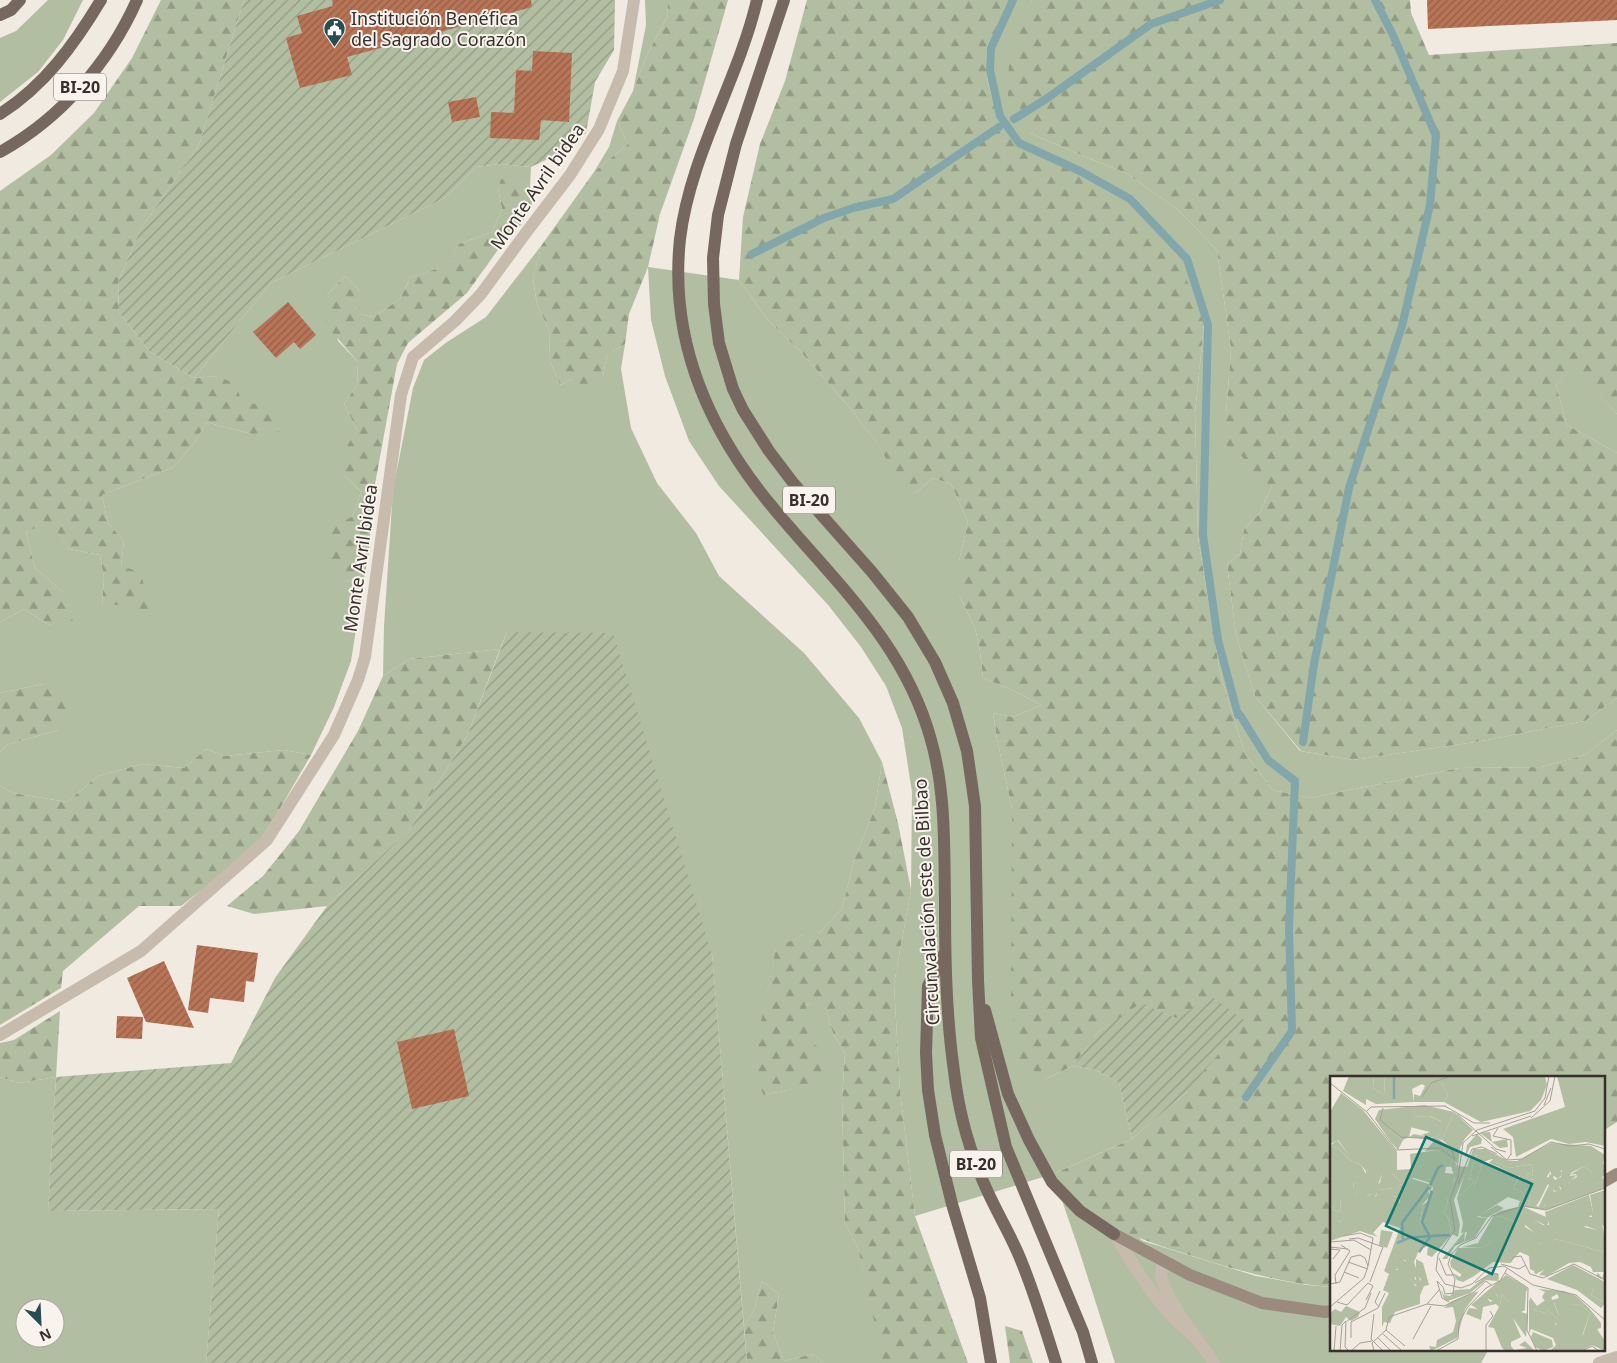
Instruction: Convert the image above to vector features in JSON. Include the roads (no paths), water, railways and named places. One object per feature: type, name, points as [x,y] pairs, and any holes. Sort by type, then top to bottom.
[{"type":"main road","points":[[0,16],[12,10],[20,0]]},
{"type":"main road","name":"BI-20","points":[[0,114],[17,103],[45,78],[70,48],[100,0]]},
{"type":"main road","name":"BI-20","points":[[0,152],[17,143],[70,99],[95,70],[137,0]]},
{"type":"main road","name":"Circunvalación este de Bilbao","points":[[757,0],[737,64],[693,180],[680,237],[678,277],[680,311],[693,371],[718,428],[742,467],[772,507],[873,623],[896,658],[916,696],[931,740],[939,777],[945,846],[947,1012],[961,1116],[980,1174],[1019,1254],[1056,1363]]},
{"type":"main road","name":"BI-20","points":[[784,0],[736,144],[718,215],[713,258],[714,304],[719,343],[733,388],[743,410],[769,451],[794,484],[872,572],[908,617],[934,662],[953,703],[967,751],[975,806],[981,1038],[1006,1147],[1083,1332],[1092,1363]]},
{"type":"main road","points":[[945,952],[928,986],[926,1053],[928,1090],[935,1135],[952,1204],[980,1298],[991,1363]]},
{"type":"main road","points":[[978,980],[1008,1094],[1029,1140],[1052,1182],[1080,1211],[1114,1234]]},
{"type":"street","name":"Monte Avril bidea","points":[[0,1035],[141,951],[267,840],[334,735],[358,680],[364,656],[401,395],[413,357],[455,321],[481,294],[575,168],[599,129],[623,71],[634,0]]},
{"type":"street","points":[[1604,1181],[1617,1174]]},
{"type":"street","points":[[1114,1234],[1190,1275],[1262,1303],[1330,1311]]},
{"type":"street","points":[[1114,1234],[1151,1289],[1181,1326],[1195,1337]]},
{"type":"street","points":[[1163,1260],[1161,1276],[1166,1290],[1195,1337],[1214,1363]]},
{"type":"street","points":[[1599,1363],[1617,1358]]},
{"type":"waterway","points":[[1013,0],[991,48],[990,70],[1000,116],[1019,143],[1080,171],[1130,199],[1187,259],[1208,325],[1203,535],[1218,640],[1238,715]]},
{"type":"waterway","points":[[1014,119],[1046,99],[1151,24],[1220,0]]},
{"type":"waterway","points":[[1303,742],[1314,664],[1349,488],[1402,326],[1430,205],[1436,136],[1393,35],[1375,0]]},
{"type":"waterway","points":[[752,254],[824,218],[853,208],[893,199],[999,127]]},
{"type":"waterway","points":[[1240,715],[1268,760],[1295,781],[1295,786]]},
{"type":"waterway","points":[[1246,1097],[1292,1031],[1289,928],[1295,781]]},
{"type":"place","name":"Institución Benéfica del Sagrado Corazón","points":[[335,47]]}]
